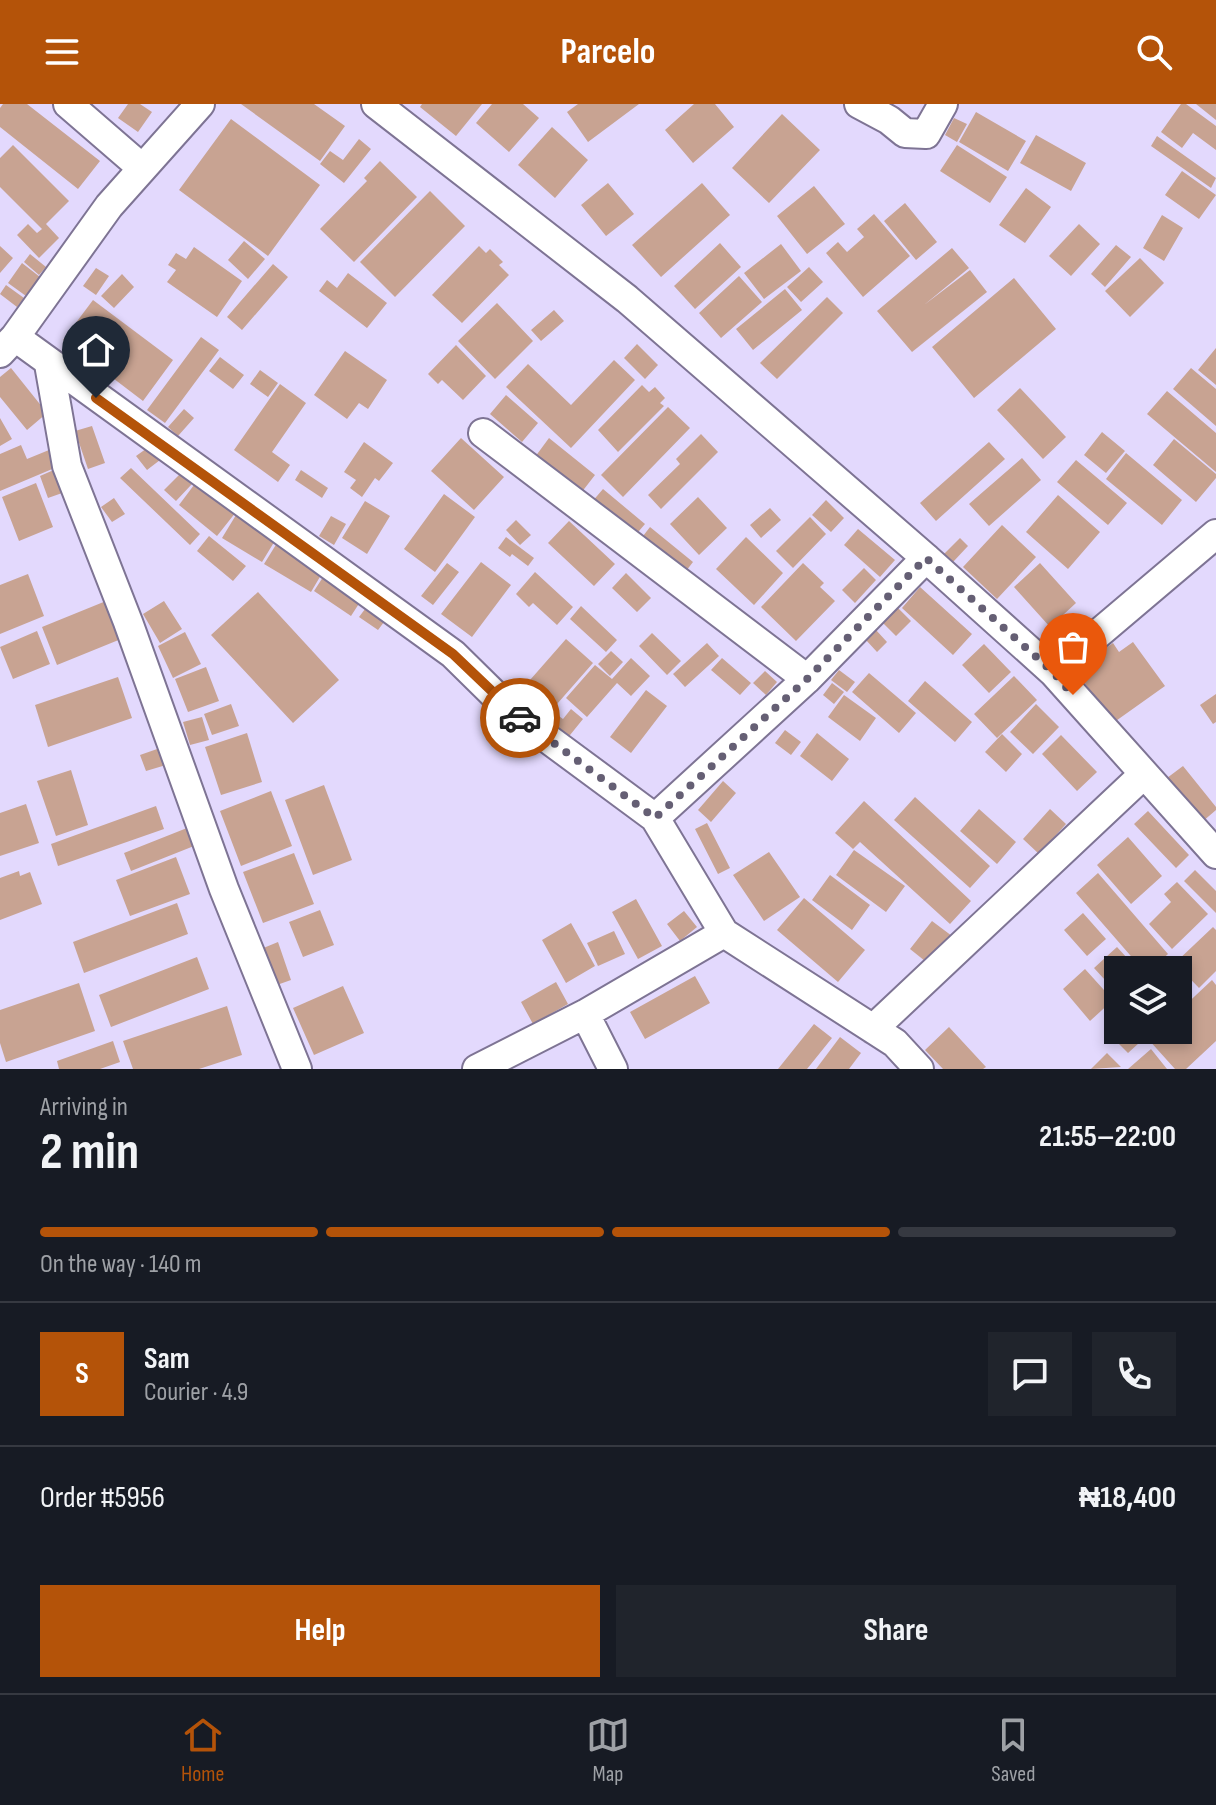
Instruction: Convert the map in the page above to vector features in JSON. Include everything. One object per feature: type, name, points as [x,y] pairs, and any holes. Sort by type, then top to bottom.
[{"type":"street","points":[[68,104],[142,168]]},
{"type":"street","points":[[200,104],[109,206],[8,345],[49,364],[453,654],[513,713],[655,818],[724,933],[895,1043],[919,1069]]},
{"type":"street","points":[[376,104],[627,299],[926,558],[1053,672],[1216,854]]},
{"type":"street","points":[[859,104],[889,120],[905,133],[926,134],[943,104]]},
{"type":"street","points":[[49,364],[67,466],[128,622],[224,889],[297,1069]]},
{"type":"street","points":[[483,433],[807,679]]},
{"type":"street","points":[[1053,672],[1216,534]]},
{"type":"street","points":[[655,818],[807,679],[926,558]]},
{"type":"street","points":[[873,1029],[1143,775]]},
{"type":"street","points":[[477,1069],[585,1014],[724,933]]},
{"type":"street","points":[[585,1014],[613,1069]]},
{"type":"building","points":[[3,104],[27,104],[100,161],[78,189],[0,127],[0,108]]},
{"type":"building","points":[[128,104],[140,104],[152,112],[138,132],[118,118]]},
{"type":"building","points":[[241,104],[314,104],[345,126],[320,161]]},
{"type":"building","points":[[422,104],[482,104],[456,136],[420,107]]},
{"type":"building","points":[[492,104],[523,104],[539,118],[509,152],[476,123]]},
{"type":"building","points":[[578,104],[639,104],[588,142],[567,112]]},
{"type":"building","points":[[694,104],[715,104],[734,127],[693,163],[665,130]]},
{"type":"building","points":[[1181,104],[1186,104],[1216,126],[1216,150],[1193,133],[1182,148],[1161,132]]},
{"type":"building","points":[[1196,104],[1216,104],[1216,120]]},
{"type":"building","points":[[976,112],[1026,141],[1008,171],[959,142]]},
{"type":"building","points":[[782,114],[820,150],[769,203],[732,168]]},
{"type":"building","points":[[954,118],[967,124],[957,142],[945,135]]},
{"type":"building","points":[[231,119],[320,185],[268,256],[179,190]]},
{"type":"building","points":[[552,127],[588,160],[555,198],[518,165]]},
{"type":"building","points":[[1036,135],[1086,163],[1071,191],[1020,163]]},
{"type":"building","points":[[1157,136],[1216,178],[1211,188],[1151,146]]},
{"type":"building","points":[[359,139],[371,149],[344,183],[320,164],[330,151],[343,160]]},
{"type":"building","points":[[13,145],[69,201],[46,224],[59,238],[39,258],[17,235],[28,224],[37,233],[42,229],[0,187],[0,158]]},
{"type":"building","points":[[957,145],[1007,177],[990,203],[940,171]]},
{"type":"building","points":[[380,161],[417,197],[354,262],[320,229],[367,181],[364,178]]},
{"type":"building","points":[[1182,171],[1216,195],[1199,219],[1165,195]]},
{"type":"building","points":[[608,183],[634,214],[606,236],[581,205]]},
{"type":"building","points":[[702,183],[730,215],[661,277],[632,245]]},
{"type":"building","points":[[814,186],[845,224],[807,254],[777,216]]},
{"type":"building","points":[[1026,188],[1051,207],[1025,243],[999,225]]},
{"type":"building","points":[[430,191],[465,226],[395,297],[360,262]]},
{"type":"building","points":[[905,203],[937,242],[916,260],[884,221]]},
{"type":"building","points":[[874,214],[910,256],[863,297],[826,253],[838,242],[847,252],[864,237],[857,229]]},
{"type":"building","points":[[1162,215],[1183,228],[1164,261],[1143,248]]},
{"type":"building","points":[[1079,224],[1100,244],[1071,276],[1049,256]]},
{"type":"building","points":[[244,241],[265,259],[248,279],[228,260]]},
{"type":"building","points":[[720,243],[741,267],[695,309],[674,286]]},
{"type":"building","points":[[781,244],[801,271],[764,299],[744,273]]},
{"type":"building","points":[[1116,245],[1131,257],[1105,287],[1091,274]]},
{"type":"building","points":[[0,246],[13,258],[0,273]]},
{"type":"building","points":[[479,246],[486,253],[490,249],[503,262],[499,265],[509,275],[462,323],[432,295]]},
{"type":"building","points":[[194,247],[242,281],[217,317],[167,282],[176,270],[168,265],[176,253],[186,259]]},
{"type":"building","points":[[952,248],[969,268],[924,305],[970,270],[987,292],[912,352],[877,311]]},
{"type":"building","points":[[30,254],[46,267],[39,275],[24,262]]},
{"type":"building","points":[[1140,258],[1164,283],[1130,317],[1105,291]]},
{"type":"building","points":[[22,263],[40,277],[26,296],[8,283]]},
{"type":"building","points":[[273,264],[288,277],[242,330],[227,317]]},
{"type":"building","points":[[809,267],[823,282],[801,302],[787,287]]},
{"type":"building","points":[[96,268],[109,276],[96,295],[83,286]]},
{"type":"building","points":[[348,273],[387,303],[367,328],[319,291],[327,280],[337,288]]},
{"type":"building","points":[[122,274],[134,287],[114,308],[101,296]]},
{"type":"building","points":[[739,276],[762,302],[721,338],[699,313]]},
{"type":"building","points":[[1014,278],[1056,329],[974,398],[932,347]]},
{"type":"building","points":[[6,285],[24,298],[17,307],[0,294]]},
{"type":"building","points":[[785,289],[802,310],[753,350],[736,329]]},
{"type":"building","points":[[827,297],[843,313],[777,379],[760,363]]},
{"type":"building","points":[[93,300],[173,360],[143,401],[63,340]]},
{"type":"building","points":[[497,303],[533,341],[495,379],[458,341]]},
{"type":"building","points":[[554,310],[564,321],[541,341],[531,330]]},
{"type":"building","points":[[201,337],[219,350],[165,423],[147,410]]},
{"type":"building","points":[[637,344],[658,365],[645,379],[624,358]]},
{"type":"building","points":[[456,345],[486,376],[463,400],[442,380],[438,384],[428,374]]},
{"type":"building","points":[[1216,348],[1216,385],[1198,370]]},
{"type":"building","points":[[345,351],[387,380],[368,409],[359,403],[347,419],[314,395]]},
{"type":"building","points":[[220,357],[244,375],[233,389],[209,371]]},
{"type":"building","points":[[614,360],[635,380],[571,448],[506,387],[528,364],[571,405]]},
{"type":"building","points":[[11,368],[47,413],[27,430],[0,397],[0,377]]},
{"type":"building","points":[[1191,368],[1216,389],[1216,426],[1173,389]]},
{"type":"building","points":[[260,370],[278,383],[268,397],[250,384]]},
{"type":"building","points":[[280,384],[306,403],[272,452],[290,465],[278,482],[234,450]]},
{"type":"building","points":[[642,385],[649,392],[655,387],[665,398],[660,403],[664,406],[618,452],[598,430]]},
{"type":"building","points":[[1020,388],[1066,437],[1043,459],[997,410]]},
{"type":"building","points":[[1167,391],[1216,433],[1216,472],[1147,414]]},
{"type":"building","points":[[506,395],[538,423],[522,442],[490,414]]},
{"type":"building","points":[[668,407],[690,428],[623,497],[601,475]]},
{"type":"building","points":[[184,409],[194,418],[178,436],[168,427]]},
{"type":"building","points":[[0,418],[12,439],[0,446]]},
{"type":"building","points":[[92,426],[105,463],[88,469],[75,431]]},
{"type":"building","points":[[1102,432],[1125,451],[1106,473],[1084,455]]},
{"type":"building","points":[[701,434],[718,452],[661,509],[648,495],[680,464],[676,459]]},
{"type":"building","points":[[461,438],[504,477],[474,510],[431,471]]},
{"type":"building","points":[[549,438],[595,475],[581,493],[535,457]]},
{"type":"building","points":[[1174,439],[1216,474],[1196,502],[1153,465]]},
{"type":"building","points":[[364,442],[393,463],[379,481],[375,478],[362,497],[350,488],[356,480],[344,472]]},
{"type":"building","points":[[989,442],[1005,459],[936,521],[920,503]]},
{"type":"building","points":[[21,445],[27,459],[49,450],[57,467],[0,491],[0,454]]},
{"type":"building","points":[[150,446],[160,460],[147,470],[136,456]]},
{"type":"building","points":[[1126,453],[1182,500],[1162,525],[1106,479]]},
{"type":"building","points":[[1022,458],[1041,480],[989,526],[969,504]]},
{"type":"building","points":[[1076,460],[1127,503],[1108,525],[1057,482]]},
{"type":"building","points":[[131,468],[200,534],[190,545],[120,478]]},
{"type":"building","points":[[56,469],[65,492],[48,498],[40,476]]},
{"type":"building","points":[[301,470],[328,488],[322,498],[295,480]]},
{"type":"building","points":[[181,473],[192,484],[176,501],[164,490]]},
{"type":"building","points":[[197,481],[236,512],[217,536],[179,505]]},
{"type":"building","points":[[36,483],[53,527],[19,541],[2,497]]},
{"type":"building","points":[[603,489],[645,524],[633,538],[591,503]]},
{"type":"building","points":[[444,494],[475,517],[435,572],[404,549]]},
{"type":"building","points":[[1058,495],[1100,532],[1068,569],[1026,532]]},
{"type":"building","points":[[698,497],[727,528],[699,555],[670,524]]},
{"type":"building","points":[[114,498],[125,514],[112,522],[101,507]]},
{"type":"building","points":[[826,500],[844,518],[831,532],[812,515]]},
{"type":"building","points":[[365,501],[390,516],[367,554],[342,538]]},
{"type":"building","points":[[770,508],[781,520],[761,538],[750,525]]},
{"type":"building","points":[[236,515],[276,539],[262,562],[222,538]]},
{"type":"building","points":[[331,516],[346,524],[334,545],[319,536]]},
{"type":"building","points":[[810,517],[826,534],[793,568],[776,551]]},
{"type":"building","points":[[516,520],[531,535],[520,545],[506,530]]},
{"type":"building","points":[[569,521],[615,564],[594,586],[548,543]]},
{"type":"building","points":[[1002,525],[1036,557],[997,599],[963,567]]},
{"type":"building","points":[[650,527],[693,562],[683,575],[640,540]]},
{"type":"building","points":[[858,529],[895,560],[880,577],[844,545]]},
{"type":"building","points":[[209,536],[246,566],[233,581],[197,551]]},
{"type":"building","points":[[506,537],[534,558],[528,566],[498,548]]},
{"type":"building","points":[[746,537],[783,573],[754,605],[716,569]]},
{"type":"building","points":[[960,538],[968,546],[953,562],[944,554]]},
{"type":"building","points":[[277,543],[324,570],[311,592],[264,564]]},
{"type":"building","points":[[481,562],[511,585],[472,637],[441,614]]},
{"type":"building","points":[[447,563],[459,572],[433,605],[421,596]]},
{"type":"building","points":[[803,563],[824,583],[820,587],[835,601],[796,641],[761,607]]},
{"type":"building","points":[[1040,563],[1076,603],[1050,627],[1014,587]]},
{"type":"building","points":[[864,568],[876,580],[855,603],[842,590]]},
{"type":"building","points":[[535,572],[573,607],[557,625],[533,603],[529,607],[516,594]]},
{"type":"building","points":[[626,573],[651,598],[637,612],[612,588]]},
{"type":"building","points":[[28,574],[44,616],[0,634],[0,585]]},
{"type":"building","points":[[325,574],[362,599],[351,616],[314,591]]},
{"type":"building","points":[[920,587],[972,634],[953,655],[902,608]]},
{"type":"building","points":[[258,592],[339,680],[293,723],[211,635]]},
{"type":"building","points":[[106,601],[121,639],[57,665],[42,627]]},
{"type":"building","points":[[164,601],[182,629],[160,643],[143,614]]},
{"type":"building","points":[[368,605],[387,618],[378,630],[359,617]]},
{"type":"building","points":[[581,606],[617,640],[606,652],[570,619]]},
{"type":"building","points":[[898,608],[911,621],[896,636],[883,623]]},
{"type":"building","points":[[876,630],[887,642],[877,652],[866,640]]},
{"type":"building","points":[[37,631],[50,664],[13,679],[0,647]]},
{"type":"building","points":[[185,632],[201,664],[173,678],[158,646]]},
{"type":"building","points":[[652,633],[681,661],[667,675],[639,646]]},
{"type":"building","points":[[566,639],[593,663],[550,712],[523,688]]},
{"type":"building","points":[[1133,642],[1165,686],[1113,723],[1082,679],[1085,677],[1078,668],[1113,643],[1119,652]]},
{"type":"building","points":[[707,643],[719,656],[685,687],[673,674]]},
{"type":"building","points":[[984,644],[1011,672],[989,693],[962,665]]},
{"type":"building","points":[[611,651],[623,662],[610,676],[598,664]]},
{"type":"building","points":[[631,658],[650,676],[631,696],[617,683],[587,717],[566,698],[595,665],[612,679]]},
{"type":"building","points":[[722,658],[751,683],[740,695],[711,670]]},
{"type":"building","points":[[206,667],[219,701],[188,712],[175,679]]},
{"type":"building","points":[[839,670],[855,682],[847,692],[831,680]]},
{"type":"building","points":[[765,671],[777,682],[766,695],[753,683]]},
{"type":"building","points":[[869,673],[916,713],[899,733],[852,692]]},
{"type":"building","points":[[1014,676],[1037,700],[997,738],[974,714]]},
{"type":"building","points":[[118,677],[132,718],[48,747],[35,705]]},
{"type":"building","points":[[925,681],[972,722],[955,742],[908,701]]},
{"type":"building","points":[[832,683],[844,692],[834,704],[823,695]]},
{"type":"building","points":[[646,690],[667,706],[631,753],[610,737]]},
{"type":"building","points":[[1216,694],[1216,722],[1213,724],[1200,705]]},
{"type":"building","points":[[844,695],[876,718],[860,741],[828,717]]},
{"type":"building","points":[[231,704],[239,726],[212,735],[204,714]]},
{"type":"building","points":[[1036,704],[1059,727],[1033,754],[1010,732]]},
{"type":"building","points":[[571,709],[583,719],[566,740],[547,725],[556,714],[563,719]]},
{"type":"building","points":[[202,717],[209,740],[190,745],[183,722]]},
{"type":"building","points":[[785,730],[801,742],[791,755],[775,743]]},
{"type":"building","points":[[247,733],[262,782],[221,795],[205,747]]},
{"type":"building","points":[[817,733],[849,759],[832,781],[800,756]]},
{"type":"building","points":[[1002,734],[1022,754],[1006,772],[985,752]]},
{"type":"building","points":[[1061,735],[1097,772],[1077,791],[1042,754]]},
{"type":"building","points":[[160,748],[166,765],[146,771],[140,755]]},
{"type":"building","points":[[1183,766],[1216,807],[1202,822],[1167,778]]},
{"type":"building","points":[[71,770],[88,825],[56,836],[37,781]]},
{"type":"building","points":[[723,781],[736,793],[711,822],[698,810]]},
{"type":"building","points":[[324,785],[352,860],[313,875],[285,800]]},
{"type":"building","points":[[271,791],[292,846],[241,866],[220,811]]},
{"type":"building","points":[[915,797],[990,866],[970,888],[894,820]]},
{"type":"building","points":[[864,801],[971,901],[950,924],[860,842],[853,849],[835,833]]},
{"type":"building","points":[[26,804],[39,843],[0,856],[0,813]]},
{"type":"building","points":[[156,806],[164,829],[58,866],[51,844]]},
{"type":"building","points":[[979,809],[1016,842],[997,864],[960,831]]},
{"type":"building","points":[[1050,809],[1066,824],[1039,854],[1023,839]]},
{"type":"building","points":[[1148,811],[1189,855],[1176,868],[1134,824]]},
{"type":"building","points":[[707,823],[730,868],[718,874],[695,829]]},
{"type":"building","points":[[187,828],[194,846],[131,871],[124,853]]},
{"type":"building","points":[[1128,837],[1162,876],[1131,904],[1097,865]]},
{"type":"building","points":[[854,850],[905,886],[886,912],[836,875]]},
{"type":"building","points":[[769,852],[800,897],[764,921],[733,875]]},
{"type":"building","points":[[294,853],[314,904],[263,923],[243,872]]},
{"type":"building","points":[[176,857],[190,894],[130,916],[116,880]]},
{"type":"building","points":[[1195,870],[1216,891],[1216,913],[1184,881]]},
{"type":"building","points":[[19,871],[20,876],[30,872],[42,904],[0,920],[0,878]]},
{"type":"building","points":[[1098,873],[1168,954],[1131,956],[1076,893]]},
{"type":"building","points":[[830,875],[870,905],[852,930],[812,900]]},
{"type":"building","points":[[1177,882],[1208,914],[1172,949],[1149,924],[1171,902],[1164,894]]},
{"type":"building","points":[[804,898],[865,950],[838,982],[777,930]]},
{"type":"building","points":[[636,899],[662,946],[638,959],[612,912]]},
{"type":"building","points":[[177,903],[188,934],[84,973],[73,942]]},
{"type":"building","points":[[320,910],[334,945],[303,957],[289,922]]},
{"type":"building","points":[[684,911],[697,927],[680,941],[667,924]]},
{"type":"building","points":[[1083,913],[1106,939],[1087,956],[1064,930]]},
{"type":"building","points":[[932,921],[952,936],[930,965],[910,949]]},
{"type":"building","points":[[571,923],[595,966],[566,983],[542,940]]},
{"type":"building","points":[[1213,927],[1216,930],[1216,971],[1199,988],[1192,981],[1192,956],[1182,956]]},
{"type":"building","points":[[614,931],[625,954],[598,966],[587,943]]},
{"type":"building","points":[[278,942],[291,980],[274,986],[261,949]]},
{"type":"building","points":[[1117,947],[1125,956],[1107,956]]},
{"type":"building","points":[[197,957],[209,989],[111,1027],[99,995]]},
{"type":"building","points":[[1104,959],[1104,979],[1094,968]]},
{"type":"building","points":[[1085,969],[1104,990],[1104,1008],[1090,1021],[1063,989]]},
{"type":"building","points":[[695,976],[710,1003],[645,1039],[630,1012]]},
{"type":"building","points":[[1212,980],[1216,985],[1216,1041],[1186,1069],[1175,1069],[1152,1044],[1192,1044],[1192,999]]},
{"type":"building","points":[[556,982],[568,1004],[533,1024],[521,1002]]},
{"type":"building","points":[[79,983],[95,1031],[6,1062],[0,1043],[0,1010]]},
{"type":"building","points":[[343,986],[364,1033],[314,1055],[293,1008]]},
{"type":"building","points":[[227,1006],[242,1055],[199,1069],[133,1069],[123,1041]]},
{"type":"building","points":[[814,1024],[832,1038],[807,1069],[778,1069]]},
{"type":"building","points":[[949,1027],[986,1067],[943,1069],[925,1050]]},
{"type":"building","points":[[840,1037],[861,1053],[849,1069],[816,1069]]},
{"type":"building","points":[[113,1041],[120,1062],[100,1069],[59,1069],[57,1061]]},
{"type":"building","points":[[1119,1044],[1138,1044],[1128,1053]]},
{"type":"building","points":[[1151,1049],[1167,1069],[1128,1069]]},
{"type":"building","points":[[1107,1053],[1121,1067],[1091,1069]]},
{"type":"way so far","points":[[520,718],[655,818],[807,679],[926,558],[1053,672],[1073,695]]},
{"type":"route","points":[[96,398],[453,654],[520,718]]}]
